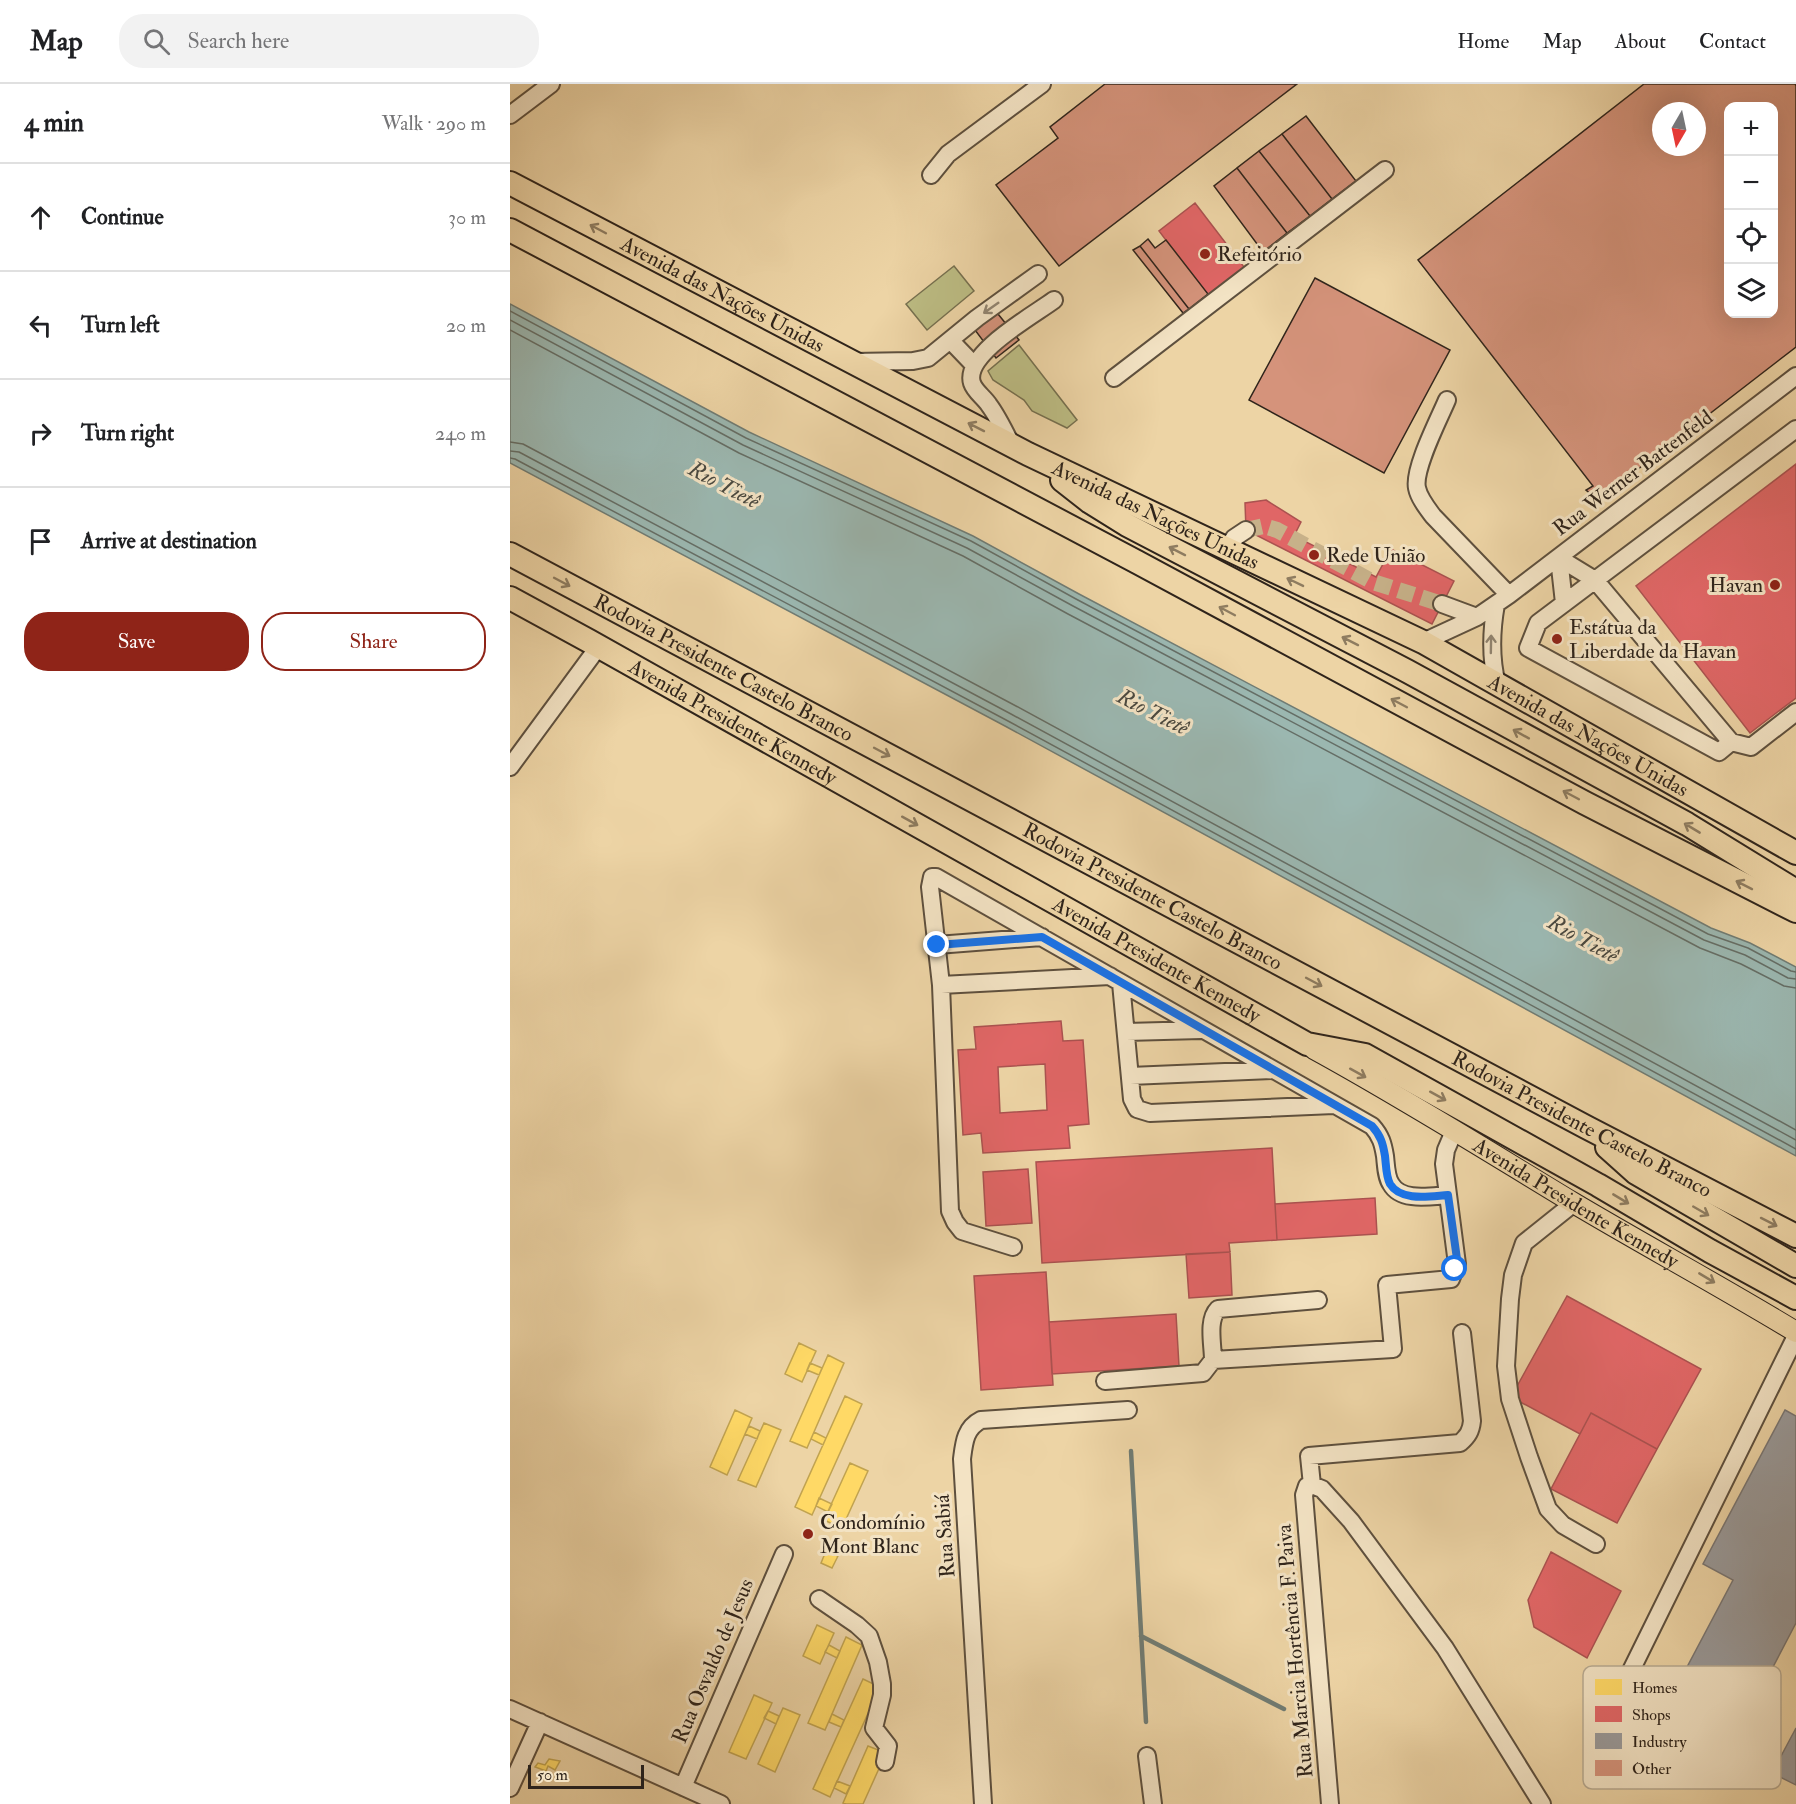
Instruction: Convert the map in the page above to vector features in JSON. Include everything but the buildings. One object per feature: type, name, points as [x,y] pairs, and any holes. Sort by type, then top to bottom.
[{"type":"highway","name":"Avenida das Nações Unidas","points":[[510,183],[1020,450],[1423,642],[1796,854]]},
{"type":"highway","points":[[510,230],[1137,562],[1575,798],[1796,912]]},
{"type":"highway","points":[[1020,450],[1090,502],[1127,525],[1407,671],[1687,824],[1796,891]]},
{"type":"highway","name":"Rodovia Presidente Castelo Branco","points":[[510,554],[1586,1127],[1796,1236]]},
{"type":"highway","name":"Avenida Presidente Kennedy","points":[[510,598],[1306,1044]]},
{"type":"highway","points":[[1306,1044],[1365,1055],[1796,1299]]},
{"type":"highway","points":[[1586,1127],[1636,1173],[1796,1266]]},
{"type":"main road","name":"Avenida Presidente Kennedy","points":[[1306,1044],[1455,1129],[1574,1203],[1699,1274],[1796,1334]]},
{"type":"street","points":[[510,116],[551,84]]},
{"type":"street","points":[[931,175],[948,154],[1042,84]]},
{"type":"street","points":[[1114,378],[1385,170]]},
{"type":"street","points":[[853,362],[923,360],[932,356],[977,318],[1038,274]]},
{"type":"street","points":[[1020,450],[989,404],[976,391],[972,383],[971,369],[996,341],[1054,300]]},
{"type":"street","points":[[951,341],[974,365]]},
{"type":"street","name":"Rua Werner Battenfeld","points":[[1423,642],[1477,617],[1559,558],[1796,376]]},
{"type":"street","points":[[1448,400],[1417,473],[1417,488],[1433,516],[1502,599],[1492,633],[1491,654],[1497,684]]},
{"type":"street","points":[[1731,742],[1719,752],[1528,648],[1538,623],[1796,429]]},
{"type":"street","points":[[1227,549],[1234,538],[1246,530]]},
{"type":"street","points":[[1559,558],[1595,580],[1731,742],[1751,747],[1796,712]]},
{"type":"street","points":[[1559,558],[1564,603]]},
{"type":"street","points":[[1442,604],[1477,617]]},
{"type":"street","points":[[510,767],[599,646]]},
{"type":"street","points":[[1013,1247],[962,1231],[950,1211],[941,985],[930,887],[933,877],[1372,1126],[1382,1140],[1390,1183],[1397,1191],[1405,1195],[1421,1197],[1448,1195]]},
{"type":"street","points":[[937,945],[1042,937]]},
{"type":"street","points":[[941,985],[1115,979]]},
{"type":"street","points":[[1115,979],[1126,1032],[1132,1099],[1137,1108],[1150,1113],[1335,1105]]},
{"type":"street","points":[[1126,1032],[1202,1030]]},
{"type":"street","points":[[1130,1076],[1274,1070]]},
{"type":"street","points":[[1213,1360],[1393,1349],[1387,1285],[1451,1279],[1455,1269],[1457,1259],[1444,1156],[1455,1129]]},
{"type":"street","points":[[1574,1203],[1524,1243],[1513,1275],[1509,1299],[1506,1366],[1510,1400],[1548,1509],[1556,1520],[1596,1544]]},
{"type":"street","points":[[1104,1382],[1203,1373],[1213,1360],[1212,1322],[1215,1311],[1218,1309],[1318,1300]]},
{"type":"street","name":"Rua Marcia Hortência F. Paiva","points":[[1330,1804],[1308,1490],[1309,1456],[1461,1443],[1471,1431],[1472,1421],[1462,1333]]},
{"type":"street","points":[[1633,1666],[1796,1334]]},
{"type":"street","name":"Rua Sabiá","points":[[983,1804],[963,1466],[965,1437],[970,1427],[981,1420],[1128,1410]]},
{"type":"street","points":[[1308,1490],[1322,1489],[1351,1521],[1445,1648],[1542,1804]]},
{"type":"street","name":"Rua Osvaldo de Jesus","points":[[683,1786],[784,1554]]},
{"type":"street","points":[[819,1599],[857,1624],[868,1636],[878,1662],[882,1684],[882,1695],[874,1728],[888,1746],[885,1762]]},
{"type":"street","points":[[510,1709],[722,1804]]},
{"type":"street","points":[[510,1788],[540,1722]]},
{"type":"street","points":[[1147,1756],[1153,1804]]},
{"type":"green space","points":[[954,266],[974,291],[927,330],[906,304]]},
{"type":"green space","points":[[1019,345],[1077,420],[1067,428],[1032,411],[1024,400],[993,380],[988,371]]},
{"type":"water","name":"Rio Tietê","points":[[510,304],[749,432],[973,536],[1711,928],[1750,943],[1796,967],[1796,1156],[1005,726],[510,463]]},
{"type":"waterway","points":[[1131,1451],[1146,1722]]},
{"type":"waterway","points":[[1141,1636],[1284,1709]]},
{"type":"tunnel","points":[[1246,530],[1264,526],[1277,530],[1373,582],[1442,604]]},
{"type":"place","name":"Refeitório","points":[[1205,254]]},
{"type":"place","name":"Rede União","points":[[1314,555]]},
{"type":"place","name":"Havan","points":[[1775,585]]},
{"type":"place","name":"Estátua da Liberdade da Havan","points":[[1557,639]]},
{"type":"place","name":"Condomínio Mont Blanc","points":[[808,1534]]},
{"type":"route","points":[[937,945],[1042,937],[1372,1126],[1382,1140],[1390,1183],[1397,1191],[1405,1195],[1421,1197],[1448,1195],[1457,1259],[1455,1269]]}]
